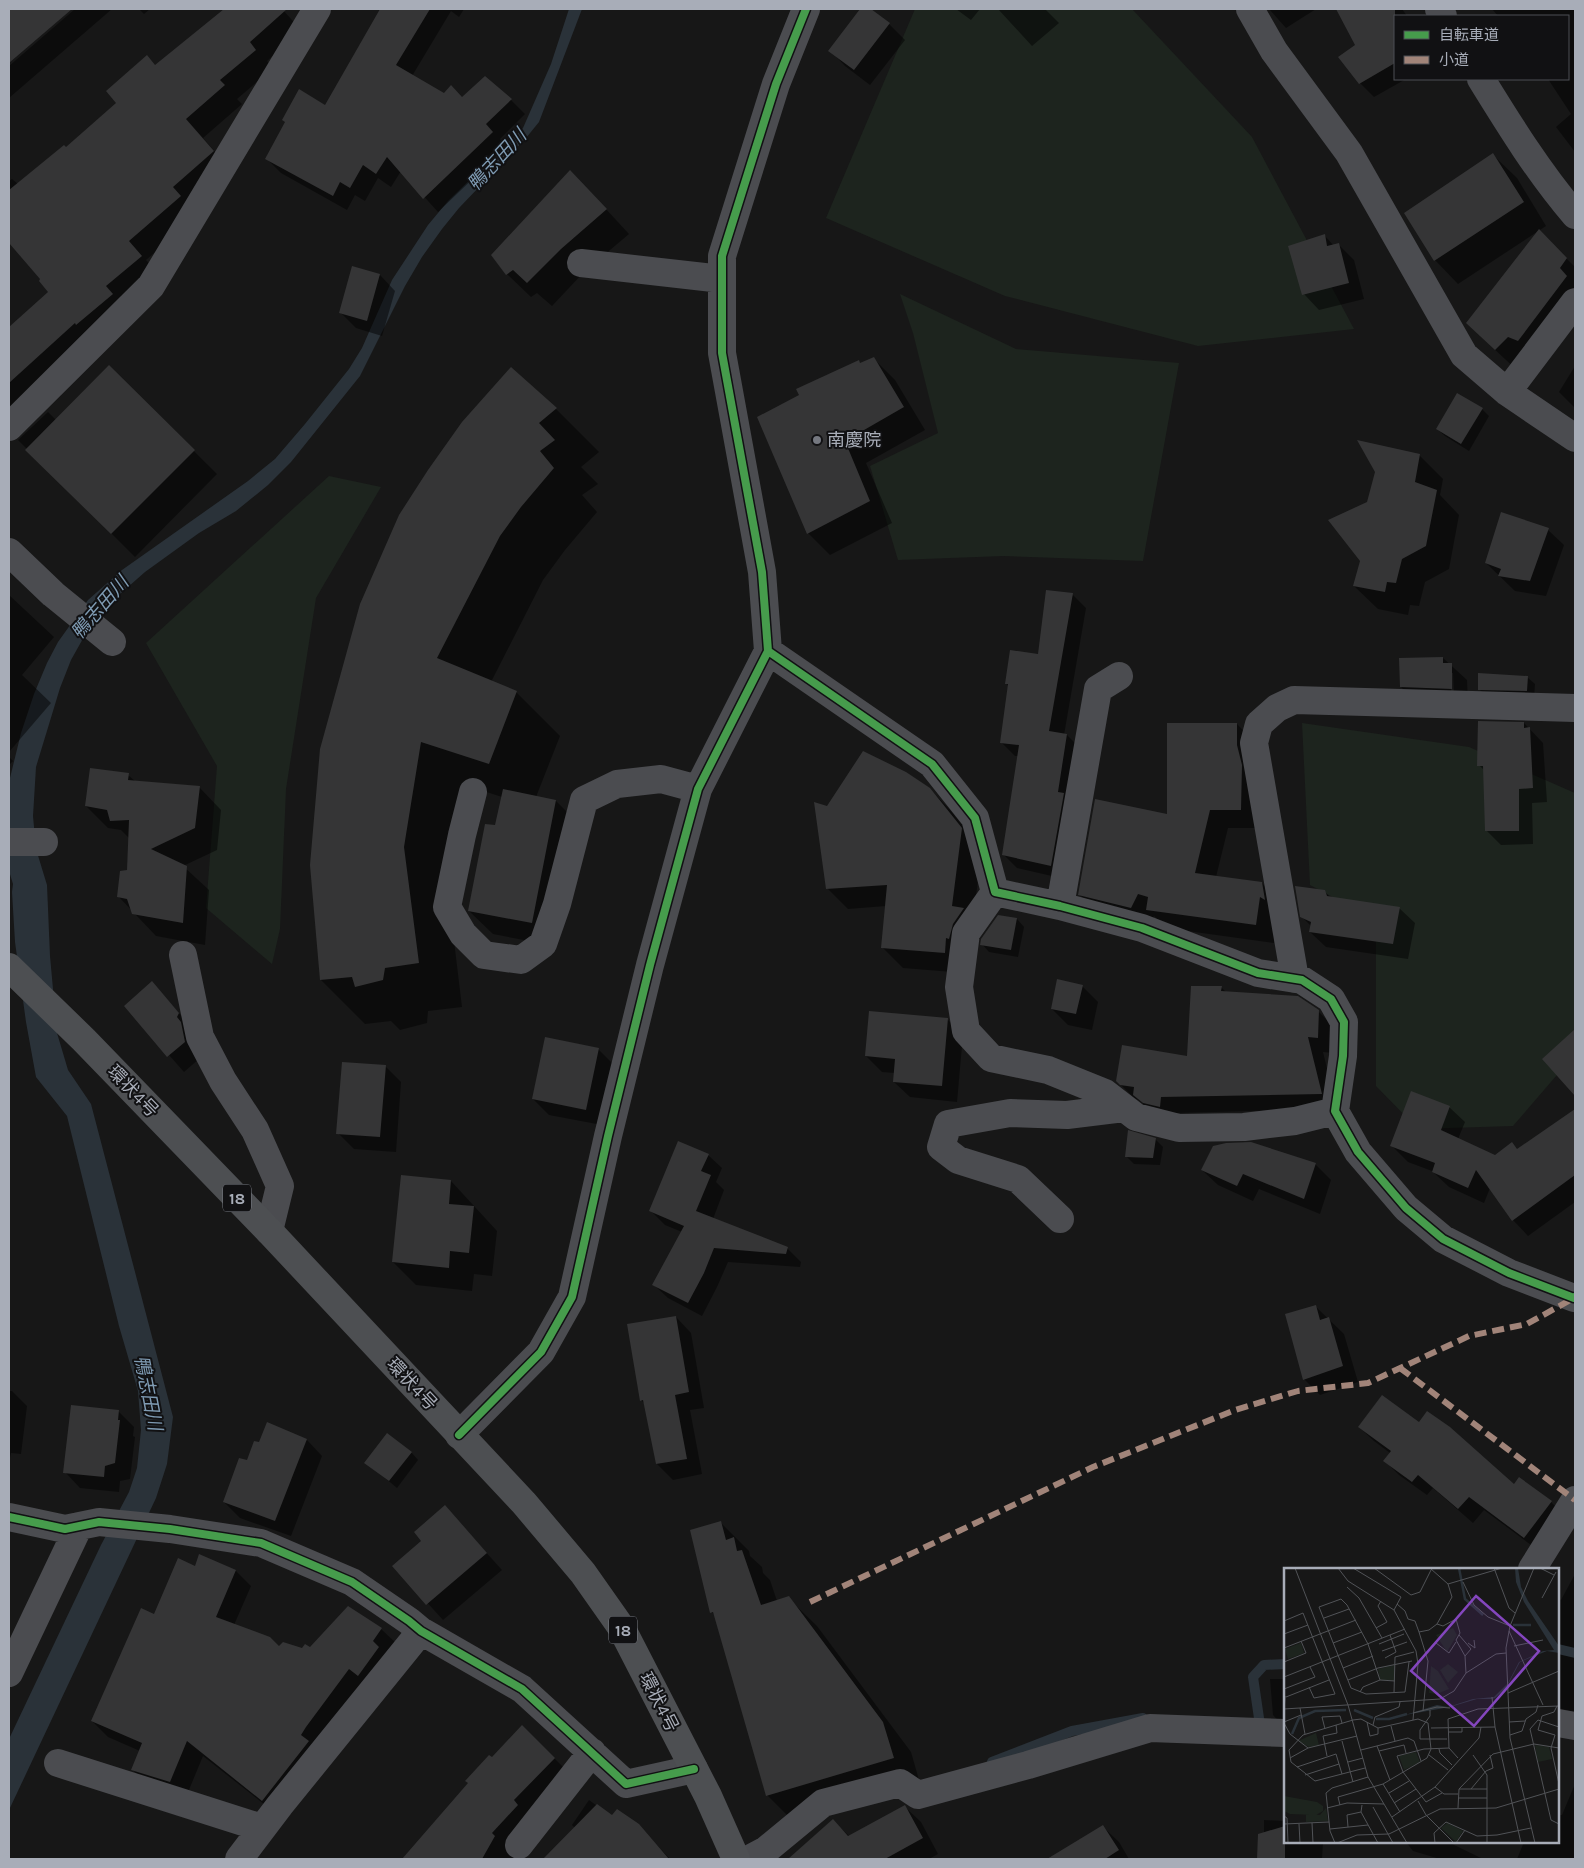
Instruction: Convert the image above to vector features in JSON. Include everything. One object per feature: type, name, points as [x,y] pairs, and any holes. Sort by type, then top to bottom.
[{"type":"main road","name":"環状4号","points":[[9,967],[84,1040],[269,1231],[524,1503],[583,1573],[621,1627],[694,1769],[736,1859]]},
{"type":"street","points":[[459,1435],[541,1352],[572,1296],[608,1136],[648,974],[698,789],[768,651],[762,572],[722,354],[722,256],[776,84],[806,9]]},
{"type":"street","points":[[1250,9],[1274,51],[1349,153],[1464,354],[1506,392],[1575,438]]},
{"type":"street","points":[[9,427],[151,286],[310,13]]},
{"type":"street","points":[[1482,80],[1507,122],[1561,198],[1575,214]]},
{"type":"street","points":[[581,263],[722,279]]},
{"type":"street","points":[[1506,392],[1575,302]]},
{"type":"street","points":[[9,552],[54,594],[108,638]]},
{"type":"street","points":[[768,651],[932,764],[975,818],[995,892]]},
{"type":"street","points":[[1060,906],[1098,689],[1119,676]]},
{"type":"street","points":[[1295,979],[1254,743],[1258,724],[1277,708],[1294,700],[1575,708]]},
{"type":"street","points":[[473,792],[447,907],[463,934],[484,955],[521,960],[543,944],[557,904],[584,800],[617,784],[661,779],[698,789]]},
{"type":"street","points":[[9,842],[44,842]]},
{"type":"street","points":[[995,892],[1060,906],[1142,928],[1258,973],[1302,980],[1331,999],[1344,1022],[1344,1056],[1335,1111],[1358,1152],[1406,1208],[1443,1239],[1509,1273],[1575,1297]]},
{"type":"street","points":[[995,892],[966,933],[959,987],[966,1030],[991,1058],[1048,1070],[1105,1093],[1136,1117],[1179,1128],[1244,1127],[1295,1121],[1335,1111]]},
{"type":"street","points":[[183,955],[200,1037],[223,1081],[255,1130],[280,1186],[269,1231]]},
{"type":"street","points":[[1060,1219],[1018,1180],[958,1160],[941,1147],[948,1124],[1010,1113],[1068,1115],[1124,1108]]},
{"type":"street","points":[[1533,1568],[1575,1500]]},
{"type":"street","points":[[9,1517],[65,1529],[89,1524],[170,1529],[261,1543],[352,1582],[421,1631],[522,1688],[626,1784],[694,1769]]},
{"type":"street","points":[[9,1673],[89,1524]]},
{"type":"street","points":[[238,1859],[421,1631]]},
{"type":"street","points":[[1559,1723],[1575,1726]]},
{"type":"street","points":[[749,1859],[766,1850],[823,1803],[900,1782],[918,1795],[1028,1765],[1150,1728],[1284,1733]]},
{"type":"street","points":[[519,1845],[592,1752]]},
{"type":"street","points":[[58,1764],[262,1828]]},
{"type":"shaded area","points":[[915,9],[1132,9],[1252,137],[1354,329],[1198,346],[1005,296],[826,218]]},
{"type":"shaded area","points":[[900,294],[1016,349],[1179,363],[1143,561],[1003,556],[898,560],[870,466],[938,433],[913,333]]},
{"type":"shaded area","points":[[329,476],[381,487],[316,598],[286,789],[280,929],[272,964],[206,908],[217,766],[146,643]]},
{"type":"shaded area","points":[[1302,723],[1469,747],[1575,793],[1575,1054],[1513,1126],[1418,1129],[1376,1086],[1376,920],[1310,885]]},
{"type":"water","name":"鴨志田川","points":[[569,9],[582,9],[539,122],[459,208],[422,257],[405,286],[360,376],[291,462],[268,485],[236,511],[199,533],[145,572],[103,609],[71,660],[60,688],[36,767],[33,816],[36,849],[47,885],[50,956],[57,1033],[68,1070],[91,1104],[173,1417],[167,1464],[156,1498],[9,1810],[9,1739],[101,1545],[129,1492],[137,1468],[141,1430],[138,1391],[119,1326],[67,1116],[36,1077],[26,1022],[15,942],[13,884],[9,871],[10,778],[21,733],[47,663],[58,642],[88,600],[122,570],[248,481],[275,459],[349,369],[362,348],[392,280],[428,225],[448,201],[523,128],[551,64]]},
{"type":"building","points":[[9,9],[72,9],[9,63]]},
{"type":"building","points":[[224,9],[287,9],[250,42],[256,50],[220,80],[225,85],[186,119],[214,151],[173,187],[181,196],[129,241],[142,256],[106,286],[113,294],[76,325],[75,323],[9,383],[9,327],[48,292],[39,281],[40,279],[9,243],[9,190],[64,145],[66,147],[116,103],[106,91],[147,55],[155,65]]},
{"type":"building","points":[[380,9],[430,9],[396,65],[444,93],[451,85],[462,97],[485,76],[512,99],[486,124],[493,132],[423,199],[387,157],[376,174],[363,165],[350,188],[340,182],[333,196],[265,159],[285,122],[282,120],[299,89],[325,105]]},
{"type":"building","points":[[860,9],[871,9],[890,23],[854,70],[828,51]]},
{"type":"building","points":[[1336,9],[1395,9],[1394,64],[1359,84],[1338,57],[1355,45]]},
{"type":"building","points":[[1493,153],[1524,202],[1434,261],[1404,213]]},
{"type":"building","points":[[570,170],[607,209],[561,249],[527,283],[513,270],[506,275],[491,255]]},
{"type":"building","points":[[1539,229],[1567,258],[1560,268],[1567,276],[1518,341],[1508,337],[1495,350],[1466,323]]},
{"type":"building","points":[[1325,234],[1327,246],[1339,243],[1349,283],[1302,295],[1288,246]]},
{"type":"building","points":[[352,266],[380,274],[367,321],[339,313]]},
{"type":"building","points":[[874,357],[904,407],[845,441],[870,501],[807,534],[757,417],[799,395],[796,389],[859,360],[860,363]]},
{"type":"building","points":[[109,365],[195,450],[111,534],[25,450]]},
{"type":"building","points":[[511,367],[557,408],[539,423],[555,440],[540,451],[554,468],[521,507],[500,536],[437,658],[517,691],[489,764],[421,742],[404,847],[419,963],[385,968],[383,980],[355,987],[352,977],[320,980],[310,865],[320,749],[360,604],[399,515],[462,422]]},
{"type":"building","points":[[1457,393],[1483,408],[1461,444],[1436,429]]},
{"type":"building","points":[[1357,440],[1420,454],[1415,482],[1437,490],[1426,546],[1402,559],[1396,583],[1387,582],[1385,592],[1353,586],[1360,561],[1328,520],[1367,502],[1375,472]]},
{"type":"building","points":[[1501,512],[1549,528],[1530,581],[1498,576],[1501,569],[1485,563]]},
{"type":"building","points":[[1046,590],[1073,593],[1049,731],[1067,734],[1058,792],[1064,793],[1051,866],[1002,855],[1019,745],[1000,743],[1008,684],[1005,684],[1010,650],[1038,654]]},
{"type":"building","points":[[1443,657],[1443,663],[1452,663],[1452,689],[1400,687],[1399,658]]},
{"type":"building","points":[[1478,673],[1528,676],[1527,691],[1478,690]]},
{"type":"building","points":[[1478,721],[1524,722],[1524,728],[1530,727],[1533,788],[1519,789],[1519,831],[1485,831],[1483,766],[1477,766]]},
{"type":"building","points":[[1167,723],[1237,723],[1237,745],[1242,765],[1241,810],[1210,810],[1195,873],[1262,882],[1265,900],[1260,897],[1256,925],[1146,910],[1148,897],[1138,894],[1131,908],[1078,895],[1095,799],[1167,814]]},
{"type":"building","points":[[863,751],[906,772],[930,788],[962,828],[952,906],[964,908],[953,924],[949,939],[946,938],[945,953],[881,948],[887,885],[826,889],[814,802],[827,806]]},
{"type":"building","points":[[90,768],[129,773],[128,780],[200,786],[195,828],[151,849],[187,866],[183,923],[132,914],[127,899],[117,897],[120,871],[127,870],[129,820],[110,821],[107,810],[85,806]]},
{"type":"building","points":[[503,789],[556,800],[532,923],[468,911],[485,824],[495,825]]},
{"type":"building","points":[[1295,886],[1325,890],[1327,896],[1400,907],[1393,944],[1309,932],[1311,922],[1300,917]]},
{"type":"building","points":[[998,915],[1017,918],[1011,950],[980,945],[981,939]]},
{"type":"building","points":[[1057,979],[1083,985],[1076,1014],[1051,1009]]},
{"type":"building","points":[[152,981],[179,1013],[177,1017],[181,1022],[185,1042],[167,1057],[124,1006]]},
{"type":"building","points":[[1191,986],[1222,986],[1221,991],[1298,996],[1319,1010],[1318,1038],[1308,1037],[1322,1094],[1161,1097],[1160,1107],[1143,1103],[1133,1095],[1134,1087],[1120,1085],[1116,1081],[1122,1045],[1187,1056]]},
{"type":"building","points":[[869,1011],[948,1018],[942,1086],[893,1082],[895,1059],[865,1056]]},
{"type":"building","points":[[1575,1029],[1575,1096],[1542,1059]]},
{"type":"building","points":[[545,1037],[599,1048],[586,1110],[532,1099]]},
{"type":"building","points":[[342,1062],[386,1065],[380,1137],[336,1134]]},
{"type":"building","points":[[1411,1091],[1450,1106],[1441,1130],[1495,1155],[1512,1142],[1517,1149],[1575,1109],[1575,1175],[1512,1221],[1476,1170],[1468,1188],[1432,1172],[1435,1163],[1390,1146]]},
{"type":"building","points":[[1128,1130],[1156,1138],[1153,1158],[1125,1157]]},
{"type":"building","points":[[678,1141],[709,1154],[701,1171],[711,1175],[696,1211],[788,1247],[786,1254],[714,1248],[704,1273],[688,1303],[652,1285],[684,1226],[649,1211]]},
{"type":"building","points":[[1251,1142],[1316,1163],[1304,1199],[1243,1174],[1237,1186],[1201,1170],[1213,1146],[1226,1143]]},
{"type":"building","points":[[401,1175],[451,1180],[449,1204],[474,1206],[469,1253],[450,1251],[449,1268],[392,1262]]},
{"type":"building","points":[[1316,1305],[1320,1320],[1329,1317],[1343,1366],[1303,1380],[1285,1314]]},
{"type":"building","points":[[676,1316],[689,1392],[675,1395],[687,1459],[656,1464],[643,1400],[640,1401],[627,1324]]},
{"type":"building","points":[[1382,1395],[1419,1422],[1427,1411],[1450,1427],[1514,1484],[1519,1477],[1552,1501],[1524,1538],[1469,1497],[1458,1509],[1418,1475],[1412,1482],[1383,1461],[1391,1451],[1358,1427]]},
{"type":"building","points":[[71,1405],[119,1410],[118,1420],[120,1420],[115,1463],[105,1466],[104,1477],[63,1473]]},
{"type":"building","points":[[267,1422],[307,1439],[275,1521],[223,1502],[239,1458],[247,1460],[254,1441],[259,1442]]},
{"type":"building","points":[[387,1433],[412,1452],[389,1481],[364,1463]]},
{"type":"building","points":[[445,1505],[487,1553],[426,1605],[392,1566],[421,1541],[414,1532]]},
{"type":"building","points":[[721,1521],[726,1540],[734,1537],[737,1551],[742,1550],[761,1605],[789,1596],[883,1722],[894,1758],[766,1796],[713,1612],[710,1613],[690,1530]]},
{"type":"building","points":[[199,1554],[236,1570],[216,1617],[270,1637],[279,1646],[283,1642],[302,1648],[305,1644],[310,1647],[348,1606],[382,1628],[373,1641],[379,1647],[358,1676],[349,1669],[301,1735],[309,1741],[262,1801],[187,1741],[170,1782],[131,1770],[142,1743],[91,1721],[141,1608],[154,1614],[178,1558],[195,1566]]},
{"type":"building","points":[[522,1725],[555,1758],[514,1800],[518,1805],[492,1833],[495,1836],[482,1859],[402,1859],[468,1783],[465,1781],[489,1755],[492,1757]]},
{"type":"building","points":[[597,1804],[612,1815],[617,1809],[639,1824],[669,1859],[543,1859]]},
{"type":"building","points":[[905,1805],[923,1838],[885,1859],[788,1859],[833,1819],[848,1836]]},
{"type":"building","points":[[1103,1825],[1119,1850],[1105,1859],[1047,1859]]},
{"type":"building","points":[[1284,1826],[1285,1859],[1257,1859],[1258,1834]]},
{"type":"waterway","points":[[1559,1649],[1575,1653]]},
{"type":"waterway","points":[[1260,1725],[1253,1677],[1264,1665],[1284,1664]]},
{"type":"waterway","points":[[992,1762],[1072,1731],[1143,1718]]},
{"type":"marked path","points":[[810,1602],[1093,1467],[1235,1410],[1298,1391],[1368,1383],[1469,1336],[1527,1324],[1574,1298]]},
{"type":"marked path","points":[[1400,1368],[1575,1500]]},
{"type":"cycle path","points":[[459,1435],[541,1352],[572,1297],[608,1136],[650,965],[698,789],[768,651],[762,572],[722,353],[722,256],[776,84],[806,9]]},
{"type":"cycle path","points":[[768,651],[932,764],[975,818],[995,892],[1060,906],[1142,928],[1258,973],[1302,980],[1331,999],[1344,1022],[1343,1056],[1335,1111],[1358,1152],[1406,1208],[1443,1239],[1509,1273],[1575,1297]]},
{"type":"cycle path","points":[[9,1517],[65,1529],[99,1522],[170,1529],[261,1543],[352,1582],[421,1631],[522,1689],[626,1784],[694,1769]]},
{"type":"place","name":"南慶院","points":[[817,440]]}]
